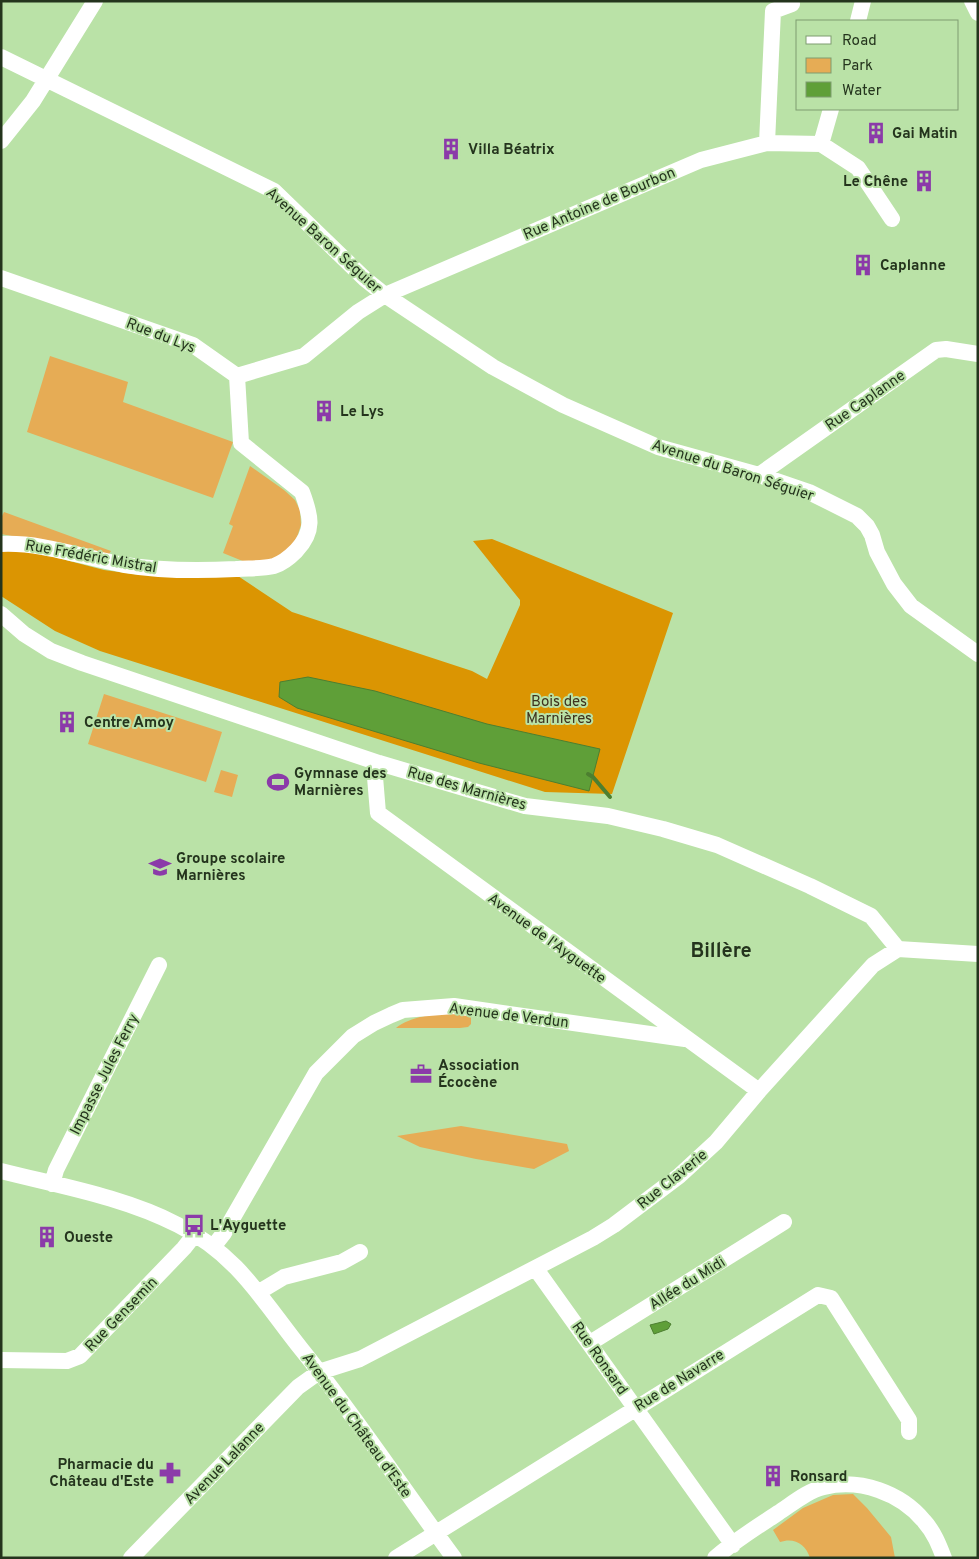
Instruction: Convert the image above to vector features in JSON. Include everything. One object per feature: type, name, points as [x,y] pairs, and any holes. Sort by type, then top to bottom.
[{"type":"street","points":[[1,141],[33,101],[95,1]]},
{"type":"street","points":[[858,20],[864,1]]},
{"type":"street","points":[[972,1],[978,13]]},
{"type":"street","points":[[767,143],[773,11],[792,4]]},
{"type":"street","name":"Avenue Baron Séguier","points":[[1,57],[274,191],[365,279],[385,295],[493,367]]},
{"type":"street","points":[[832,110],[821,144],[858,168],[892,219]]},
{"type":"street","name":"Rue Antoine de Bourbon","points":[[385,295],[701,160],[767,143],[821,144]]},
{"type":"street","name":"Rue du Lys","points":[[1,278],[193,345],[237,376]]},
{"type":"street","points":[[237,376],[304,356],[358,312],[385,295]]},
{"type":"street","name":"Rue Caplanne","points":[[759,475],[936,350],[946,349],[978,354]]},
{"type":"street","name":"Avenue du Baron Séguier","points":[[493,367],[563,406],[658,447],[759,475],[809,492],[857,516],[872,536],[877,552],[894,584],[911,606],[978,654]]},
{"type":"street","name":"Rue Frédéric Mistral","points":[[1,544],[19,543],[125,565],[161,570],[198,571],[262,568],[283,562],[300,546],[307,536],[310,525],[306,503],[302,492],[241,443],[237,376]]},
{"type":"street","name":"Rue des Marnières","points":[[1,614],[24,634],[51,651],[379,763],[525,806],[608,816],[663,829],[717,845],[810,886],[871,916],[898,949]]},
{"type":"street","name":"Avenue de l'Ayguette","points":[[379,763],[374,777],[378,813],[685,1039],[759,1091]]},
{"type":"street","points":[[898,949],[978,954]]},
{"type":"street","name":"Rue Claverie","points":[[320,1372],[360,1359],[536,1269],[614,1225],[680,1176],[716,1142],[759,1091],[873,965],[898,949]]},
{"type":"street","name":"Impasse Jules Ferry","points":[[52,1184],[56,1170],[159,965]]},
{"type":"street","name":"Avenue de Verdun","points":[[213,1247],[224,1233],[316,1073],[353,1036],[374,1023],[403,1010],[454,1006],[685,1039]]},
{"type":"street","name":"Avenue du Château d'Este","points":[[1,1171],[139,1208],[195,1234],[238,1268],[259,1292],[338,1394],[454,1558]]},
{"type":"street","name":"Allée du Midi","points":[[590,1343],[784,1222]]},
{"type":"street","name":"Rue Gensemin","points":[[1,1360],[67,1361],[80,1356],[184,1248],[195,1234]]},
{"type":"street","points":[[259,1292],[284,1277],[342,1262],[360,1252]]},
{"type":"street","name":"Rue Ronsard","points":[[536,1269],[733,1544]]},
{"type":"street","name":"Rue de Navarre","points":[[396,1558],[818,1295],[831,1298],[909,1420],[909,1432]]},
{"type":"street","name":"Avenue Lalanne","points":[[131,1558],[298,1387],[320,1372]]},
{"type":"street","points":[[715,1558],[804,1496],[823,1487],[847,1484],[874,1488],[901,1499],[924,1520],[936,1536],[944,1558]]},
{"type":"green space","points":[[50,356],[128,382],[123,402],[233,442],[213,498],[27,432]]},
{"type":"green space","points":[[250,466],[284,490],[295,500],[300,510],[301,525],[297,537],[289,549],[272,561],[245,562],[223,553],[233,526],[229,524]]},
{"type":"green space","points":[[4,512],[111,551],[109,554],[1,534],[1,518]]},
{"type":"green space","name":"Bois des Marnières","points":[[492,539],[673,613],[612,794],[545,792],[100,651],[55,631],[1,596],[1,549],[31,551],[104,570],[141,575],[235,574],[292,612],[472,671],[487,679],[520,605],[520,600],[473,541]]},
{"type":"green space","points":[[104,694],[222,732],[206,782],[88,744]]},
{"type":"green space","points":[[221,770],[238,775],[232,797],[214,792]]},
{"type":"green space","points":[[455,1011],[471,1014],[471,1024],[468,1027],[396,1028],[415,1018]]},
{"type":"green space","points":[[461,1126],[567,1144],[569,1151],[534,1169],[420,1147],[397,1136]]},
{"type":"green space","points":[[853,1494],[891,1537],[895,1558],[810,1558],[802,1545],[790,1540],[780,1542],[773,1530],[803,1508],[833,1495]]},
{"type":"water","points":[[308,677],[375,691],[487,724],[600,749],[589,791],[479,763],[297,708],[279,697],[280,682]]},
{"type":"water","points":[[666,1321],[671,1324],[668,1329],[654,1334],[650,1325]]},
{"type":"waterway","points":[[588,774],[593,777],[610,797]]},
{"type":"place","name":"Gai Matin","points":[[876,133]]},
{"type":"place","name":"Villa Béatrix","points":[[451,149]]},
{"type":"place","name":"Le Chêne","points":[[924,181]]},
{"type":"place","name":"Caplanne","points":[[863,265]]},
{"type":"place","name":"Le Lys","points":[[324,411]]},
{"type":"place","name":"Centre Amoy","points":[[67,722]]},
{"type":"place","name":"Gymnase des Marnières","points":[[278,782]]},
{"type":"place","name":"Groupe scolaire Marnières","points":[[160,867]]},
{"type":"place","name":"Association Écocène","points":[[421,1074]]},
{"type":"place","name":"L'Ayguette","points":[[194,1225]]},
{"type":"place","name":"Oueste","points":[[47,1237]]},
{"type":"place","name":"Pharmacie du Château d'Este","points":[[170,1473]]},
{"type":"place","name":"Ronsard","points":[[773,1476]]},
{"type":"district","name":"Billère","points":[[721,950]]}]
